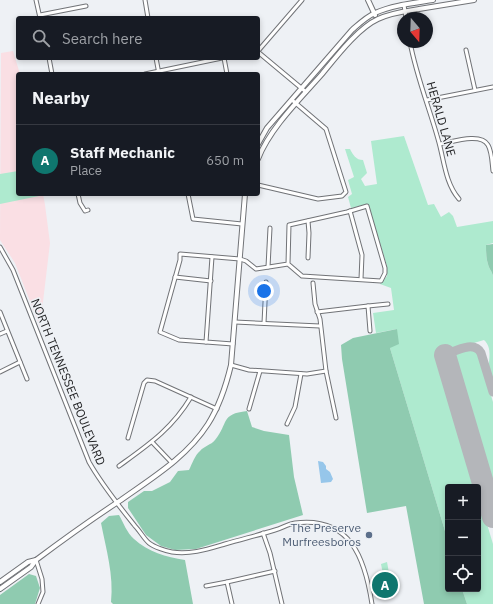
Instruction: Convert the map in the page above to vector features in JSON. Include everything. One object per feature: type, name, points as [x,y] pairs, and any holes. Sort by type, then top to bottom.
[{"type":"main road","points":[[368,0],[376,19]]},
{"type":"main road","points":[[260,140],[267,128],[352,30],[374,13],[404,5],[433,0]]},
{"type":"main road","points":[[260,155],[270,136],[306,92],[360,31],[376,19],[389,14],[474,0]]},
{"type":"main road","points":[[0,589],[31,567],[36,560],[172,463],[193,443],[217,409],[232,365],[245,196]]},
{"type":"main road","points":[[0,582],[28,562],[36,560]]},
{"type":"street","points":[[36,0],[40,16],[86,6]]},
{"type":"street","points":[[144,0],[148,16]]},
{"type":"street","points":[[260,50],[302,0]]},
{"type":"street","points":[[404,5],[405,11]]},
{"type":"street","name":"HERALD LANE","points":[[411,48],[440,144],[444,163],[454,192],[459,199]]},
{"type":"street","points":[[466,50],[475,90]]},
{"type":"street","points":[[260,54],[306,92]]},
{"type":"street","points":[[49,60],[52,72]]},
{"type":"street","points":[[156,60],[159,72]]},
{"type":"street","points":[[163,72],[214,60]]},
{"type":"street","points":[[224,60],[226,72]]},
{"type":"street","points":[[427,100],[493,87]]},
{"type":"street","points":[[260,185],[318,200],[342,196],[346,192],[326,129],[292,100]]},
{"type":"street","points":[[440,144],[473,138],[481,139],[488,145],[493,171]]},
{"type":"street","points":[[79,196],[82,207],[85,211],[88,210]]},
{"type":"street","points":[[188,196],[193,219],[242,224]]},
{"type":"street","points":[[233,344],[179,340],[160,332],[180,254],[246,260],[256,269],[288,264],[302,276],[381,281],[385,273],[385,268],[367,206],[350,212],[289,225],[288,264]]},
{"type":"street","points":[[350,212],[362,255],[361,279]]},
{"type":"street","points":[[308,221],[308,258]]},
{"type":"street","points":[[268,267],[270,228]]},
{"type":"street","name":"NORTH TENNESSEE BOULEVARD","points":[[0,247],[13,270],[89,462],[99,480],[116,503],[149,543],[171,552],[197,552],[294,523],[316,522],[341,533],[348,538],[355,547],[362,561],[372,604]]},
{"type":"street","points":[[206,342],[212,257]]},
{"type":"street","points":[[175,277],[211,281]]},
{"type":"street","points":[[264,323],[266,282]]},
{"type":"street","points":[[313,283],[314,304],[320,326],[326,370],[336,418]]},
{"type":"street","points":[[317,312],[388,304]]},
{"type":"street","points":[[368,306],[370,331]]},
{"type":"street","points":[[0,312],[27,379]]},
{"type":"street","points":[[235,322],[320,326]]},
{"type":"street","points":[[0,334],[7,331]]},
{"type":"street","points":[[0,372],[20,362]]},
{"type":"street","points":[[232,365],[249,370],[301,374],[326,370]]},
{"type":"street","points":[[249,409],[260,371]]},
{"type":"street","points":[[287,424],[295,407],[301,374]]},
{"type":"street","points":[[128,438],[144,383],[148,380],[217,409]]},
{"type":"street","points":[[119,466],[170,427],[182,412],[190,397]]},
{"type":"street","points":[[152,442],[172,463]]},
{"type":"street","points":[[263,533],[275,571],[282,604]]},
{"type":"street","points":[[36,560],[42,579],[43,592],[38,604]]},
{"type":"street","points":[[206,586],[275,571]]},
{"type":"street","points":[[227,582],[232,604]]},
{"type":"shaded area","points":[[1,48],[1,53],[13,51],[19,72],[16,72],[16,196],[43,196],[45,205],[50,243],[40,327],[15,263],[0,240]]},
{"type":"green space","points":[[404,136],[428,205],[434,204],[441,217],[449,212],[453,216],[457,227],[493,221],[493,243],[486,245],[486,254],[487,262],[493,276],[493,383],[489,372],[489,350],[487,343],[484,340],[436,354],[475,484],[445,484],[445,531],[390,348],[397,329],[376,333],[373,313],[394,310],[391,288],[380,284],[387,276],[387,266],[368,204],[351,208],[348,197],[352,194],[348,180],[354,177],[345,149],[350,149],[355,157],[363,160],[367,173],[361,179],[365,186],[377,184],[371,141]]},
{"type":"green space","points":[[16,171],[16,196],[39,196],[0,204],[0,174]]},
{"type":"green space","points":[[493,244],[493,276],[487,262],[486,245]]},
{"type":"green space","points":[[397,329],[399,344],[390,348],[445,531],[445,592],[463,592],[467,604],[424,604],[406,506],[367,513],[342,359],[341,345],[353,338]]},
{"type":"green space","points":[[469,349],[478,353],[493,402],[493,493],[453,360],[457,354]]},
{"type":"green space","points":[[247,411],[252,427],[264,431],[289,435],[294,477],[303,515],[196,549],[175,550],[161,546],[146,535],[128,508],[128,502],[144,491],[152,491],[170,482],[178,471],[189,470],[202,449],[215,440],[226,420],[233,414]]},
{"type":"green space","points":[[481,504],[493,544],[493,604],[467,604],[463,592],[481,592]]},
{"type":"green space","points":[[119,515],[129,534],[139,544],[151,551],[185,560],[193,604],[113,604],[111,602],[112,592],[110,572],[101,523],[109,516]]},
{"type":"green space","points":[[387,562],[389,573],[383,574],[381,564]]},
{"type":"green space","points":[[29,574],[36,576],[40,588],[35,604],[0,604],[0,595]]},
{"type":"water","points":[[318,461],[323,462],[326,469],[330,472],[333,479],[331,482],[321,483]]},
{"type":"taxiway","points":[[445,355],[459,349],[469,347],[478,349],[481,353],[493,392]]},
{"type":"runway","points":[[445,355],[493,517]]},
{"type":"place","name":"The Preserve Murfreesboros","points":[[369,535]]},
{"type":"place","name":"Staff Mechanic","points":[[385,585]]}]
